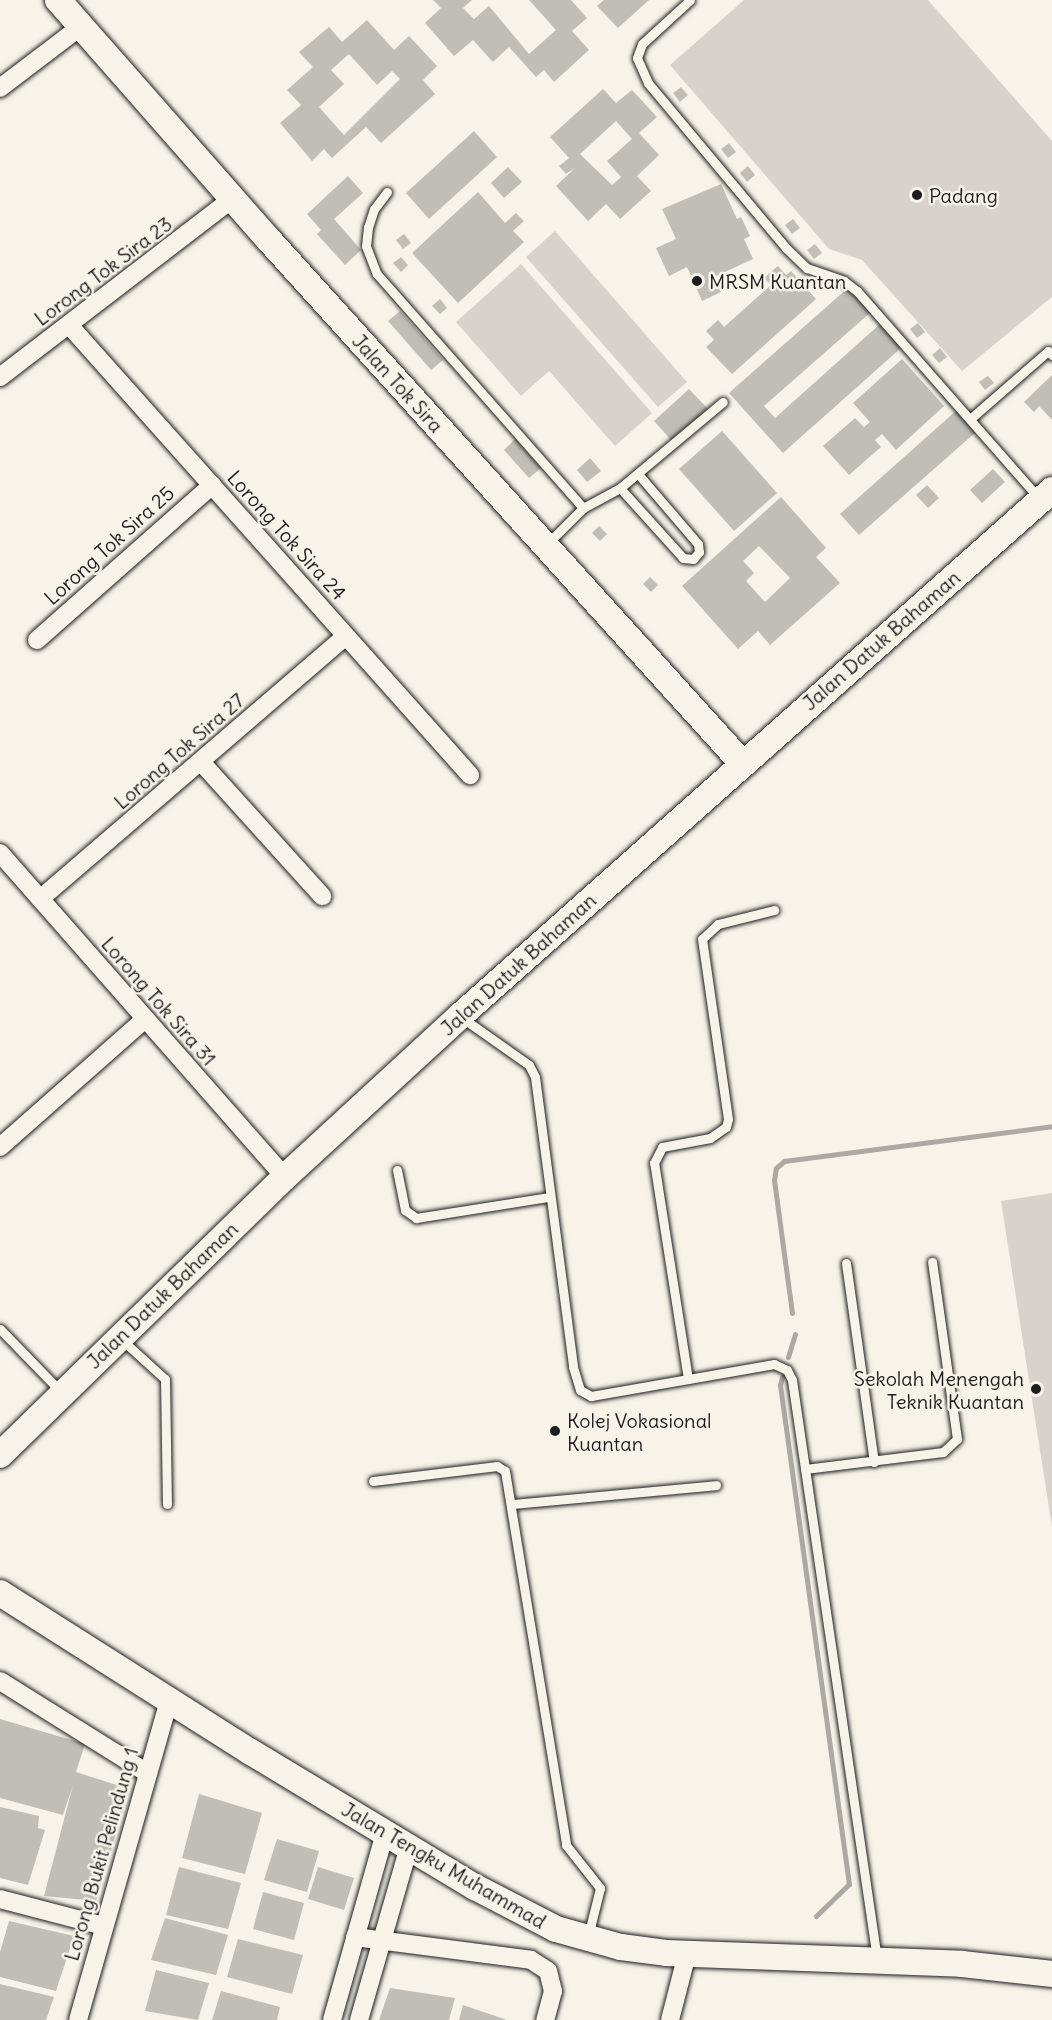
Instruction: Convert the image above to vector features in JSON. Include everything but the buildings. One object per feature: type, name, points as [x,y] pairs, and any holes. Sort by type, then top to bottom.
[{"type":"street","name":"Jalan Tok Sira","points":[[62,1],[81,27],[232,200],[742,763]]},
{"type":"street","points":[[0,88],[81,27]]},
{"type":"street","name":"Lorong Tok Sira 23","points":[[0,377],[232,200]]},
{"type":"street","name":"Lorong Tok Sira 24","points":[[69,325],[470,775]]},
{"type":"street","name":"Lorong Tok Sira 25","points":[[37,640],[212,485]]},
{"type":"street","name":"Jalan Datuk Bahaman","points":[[4,1454],[61,1392],[285,1177],[460,1016],[742,763],[1046,495]]},
{"type":"street","name":"Lorong Tok Sira 27","points":[[40,899],[346,636]]},
{"type":"street","points":[[201,762],[322,896]]},
{"type":"street","name":"Lorong Tok Sira 31","points":[[0,854],[285,1177]]},
{"type":"street","points":[[0,1147],[145,1019]]},
{"type":"street","points":[[0,1571],[27,1611]]},
{"type":"street","name":"Jalan Tengku Muhammad","points":[[0,1593],[169,1701],[409,1847],[517,1910],[588,1939],[621,1947],[687,1954],[962,1964],[1052,1974]]},
{"type":"street","points":[[0,1681],[147,1773]]},
{"type":"street","name":"Lorong Bukit Pelindung 1","points":[[78,2020],[169,1701]]},
{"type":"street","points":[[332,2020],[386,1833]]},
{"type":"street","points":[[359,2020],[409,1847]]},
{"type":"street","points":[[0,1899],[104,1926]]},
{"type":"street","points":[[355,1937],[531,1960],[548,1971],[553,1991],[545,2020]]},
{"type":"street","points":[[670,2020],[687,1954]]},
{"type":"lane","points":[[690,0],[642,44],[637,58],[648,83],[786,248],[807,268],[844,281],[857,291],[970,419],[1046,495]]},
{"type":"lane","points":[[387,192],[374,209],[368,226],[366,246],[377,274],[583,508]]},
{"type":"lane","points":[[970,419],[1048,351],[1052,355]]},
{"type":"lane","points":[[545,545],[583,508],[620,488],[723,402]]},
{"type":"lane","points":[[620,488],[683,558],[693,559],[699,552],[698,544],[638,474]]},
{"type":"lane","points":[[688,1379],[654,1163],[662,1147],[710,1138],[726,1127],[728,1119],[702,939],[718,924],[774,910]]},
{"type":"lane","points":[[460,1016],[529,1065],[535,1077],[573,1367],[580,1390],[591,1395],[774,1364],[787,1370],[792,1380],[877,1961]]},
{"type":"lane","points":[[397,1170],[405,1210],[416,1218],[549,1197]]},
{"type":"lane","points":[[805,1469],[943,1452],[957,1439],[932,1262]]},
{"type":"lane","points":[[846,1263],[874,1462]]},
{"type":"lane","points":[[0,1329],[61,1392]]},
{"type":"lane","points":[[118,1337],[165,1379],[167,1504]]},
{"type":"lane","points":[[373,1481],[497,1466],[506,1471],[566,1845],[600,1888],[588,1939]]},
{"type":"lane","points":[[513,1504],[716,1485]]},
{"type":"shaded area","name":"Padang","points":[[744,0],[928,0],[1052,141],[1052,297],[962,371],[862,260],[829,249],[670,65]]},
{"type":"shaded area","points":[[555,231],[687,382],[658,407],[526,257]]},
{"type":"shaded area","points":[[521,264],[652,413],[615,446],[549,371],[521,396],[456,322]]},
{"type":"shaded area","points":[[1052,1193],[1052,1527],[1001,1201]]},
{"type":"waterway","points":[[792,1313],[774,1180],[776,1168],[784,1161],[1052,1126]]},
{"type":"waterway","points":[[788,1357],[795,1334]]},
{"type":"waterway","points":[[782,1377],[780,1385],[849,1884],[816,1916]]},
{"type":"place","name":"Padang","points":[[917,195]]},
{"type":"place","name":"MRSM Kuantan","points":[[697,281]]},
{"type":"place","name":"Sekolah Menengah Teknik Kuantan","points":[[1036,1389]]},
{"type":"place","name":"Kolej Vokasional Kuantan","points":[[555,1431]]}]
